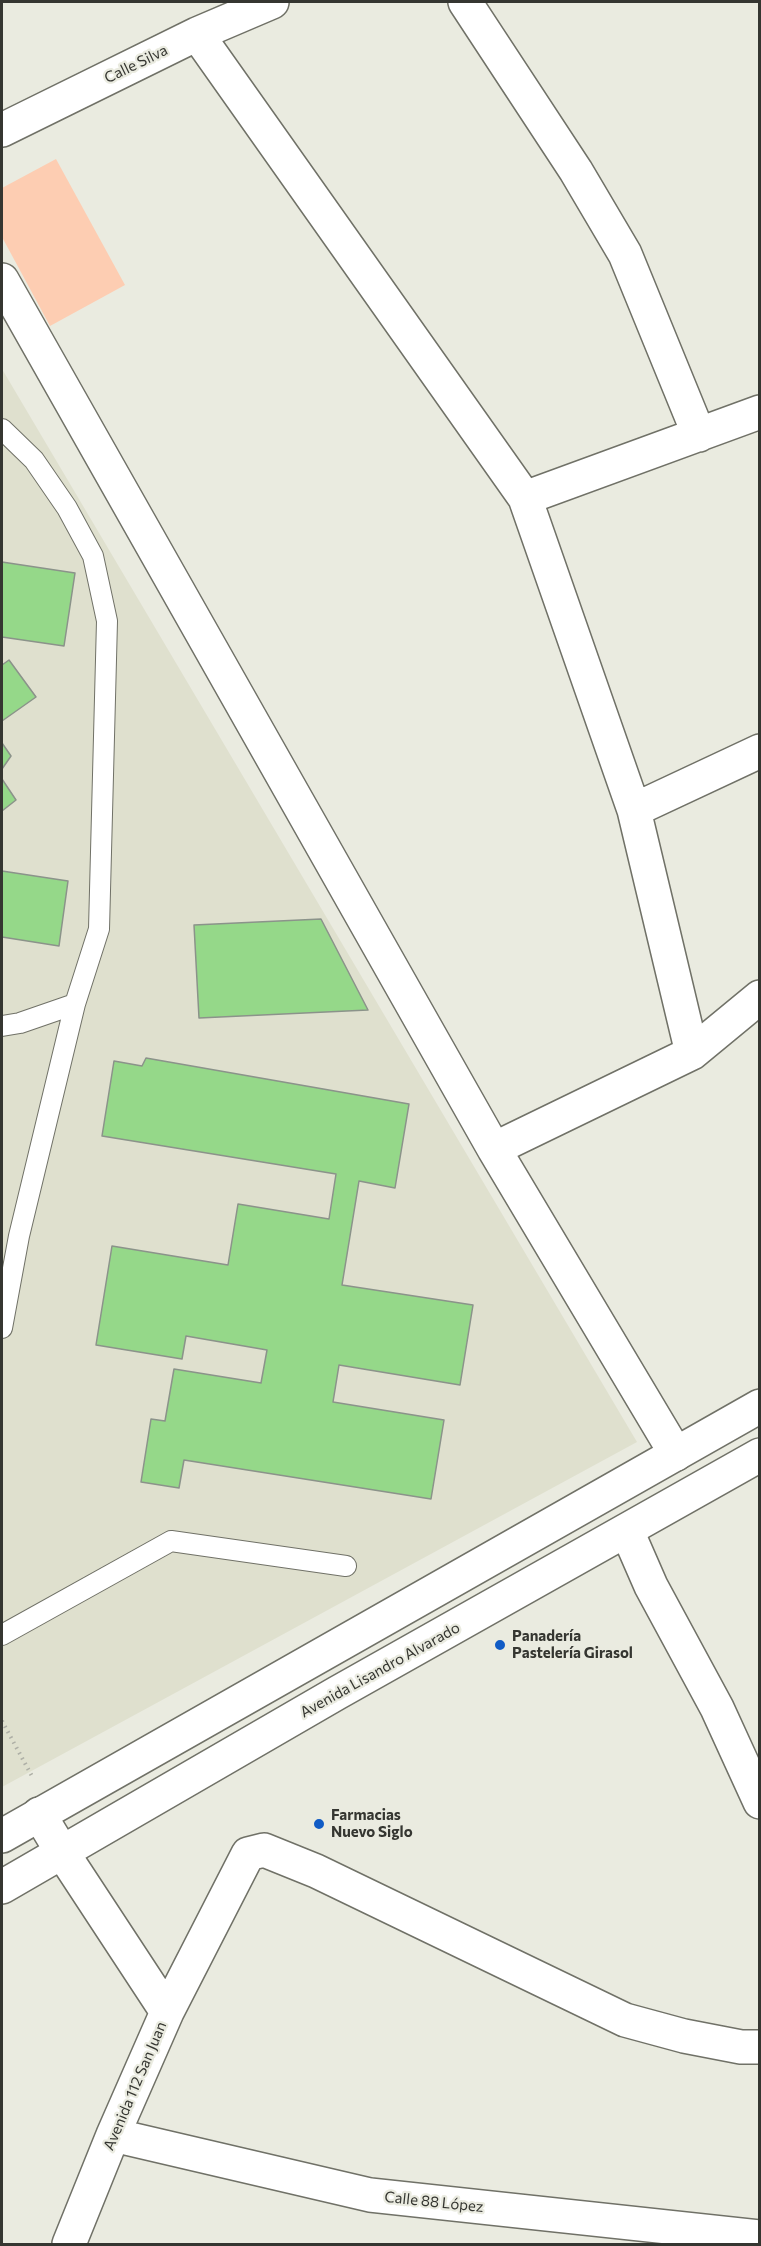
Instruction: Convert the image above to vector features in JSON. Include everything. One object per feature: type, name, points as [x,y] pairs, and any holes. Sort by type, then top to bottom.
[{"type":"street","name":"Calle Silva","points":[[3,128],[198,34],[241,8],[272,2]]},
{"type":"street","points":[[465,2],[576,171],[625,254],[699,435]]},
{"type":"street","points":[[198,34],[525,498],[634,810],[692,1053]]},
{"type":"street","points":[[2,280],[494,1149],[676,1454]]},
{"type":"street","points":[[525,498],[759,412]]},
{"type":"street","points":[[634,810],[759,751]]},
{"type":"street","points":[[494,1149],[692,1053],[759,997]]},
{"type":"street","points":[[2,1836],[759,1406]]},
{"type":"street","name":"Avenida Lisandro Alvarado","points":[[2,1887],[337,1693],[759,1455]]},
{"type":"street","points":[[627,1531],[651,1586],[717,1708],[759,1802]]},
{"type":"street","name":"Avenida 112 San Juan","points":[[45,1811],[62,1852],[167,2012],[113,2134],[69,2244]]},
{"type":"street","points":[[167,2012],[248,1854],[264,1850],[315,1871],[625,2020],[684,2036],[741,2047],[759,2047]]},
{"type":"street","name":"Calle 88 López","points":[[113,2134],[370,2195],[759,2237]]},
{"type":"lane","points":[[2,429],[34,460],[67,508],[93,556],[107,621],[99,929],[75,1004],[19,1236],[2,1328]]},
{"type":"lane","points":[[2,1026],[20,1023],[75,1004]]},
{"type":"lane","points":[[2,1635],[171,1541],[346,1566]]},
{"type":"path","points":[[2,1721],[45,1811]]},
{"type":"shaded area","points":[[56,159],[125,285],[50,326],[2,237],[2,188]]},
{"type":"shaded area","points":[[2,369],[637,1442],[2,1787]]},
{"type":"building","points":[[2,562],[75,573],[64,646],[2,637]]},
{"type":"building","points":[[9,660],[36,697],[2,721],[2,665]]},
{"type":"building","points":[[2,743],[11,756],[2,769]]},
{"type":"building","points":[[2,779],[16,800],[2,811]]},
{"type":"building","points":[[2,871],[68,881],[59,946],[2,937]]},
{"type":"building","points":[[321,919],[368,1010],[199,1018],[194,925]]},
{"type":"building","points":[[146,1058],[409,1104],[395,1188],[359,1181],[342,1285],[473,1305],[460,1385],[339,1365],[333,1402],[444,1420],[431,1499],[184,1460],[179,1488],[141,1482],[151,1419],[165,1421],[174,1369],[261,1383],[267,1350],[186,1336],[182,1359],[96,1345],[112,1246],[228,1265],[238,1204],[329,1219],[336,1174],[102,1136],[114,1061],[142,1066]]},
{"type":"place","name":"Panadería Pastelería Girasol","points":[[500,1645]]},
{"type":"place","name":"Farmacias Nuevo Siglo","points":[[319,1824]]}]
